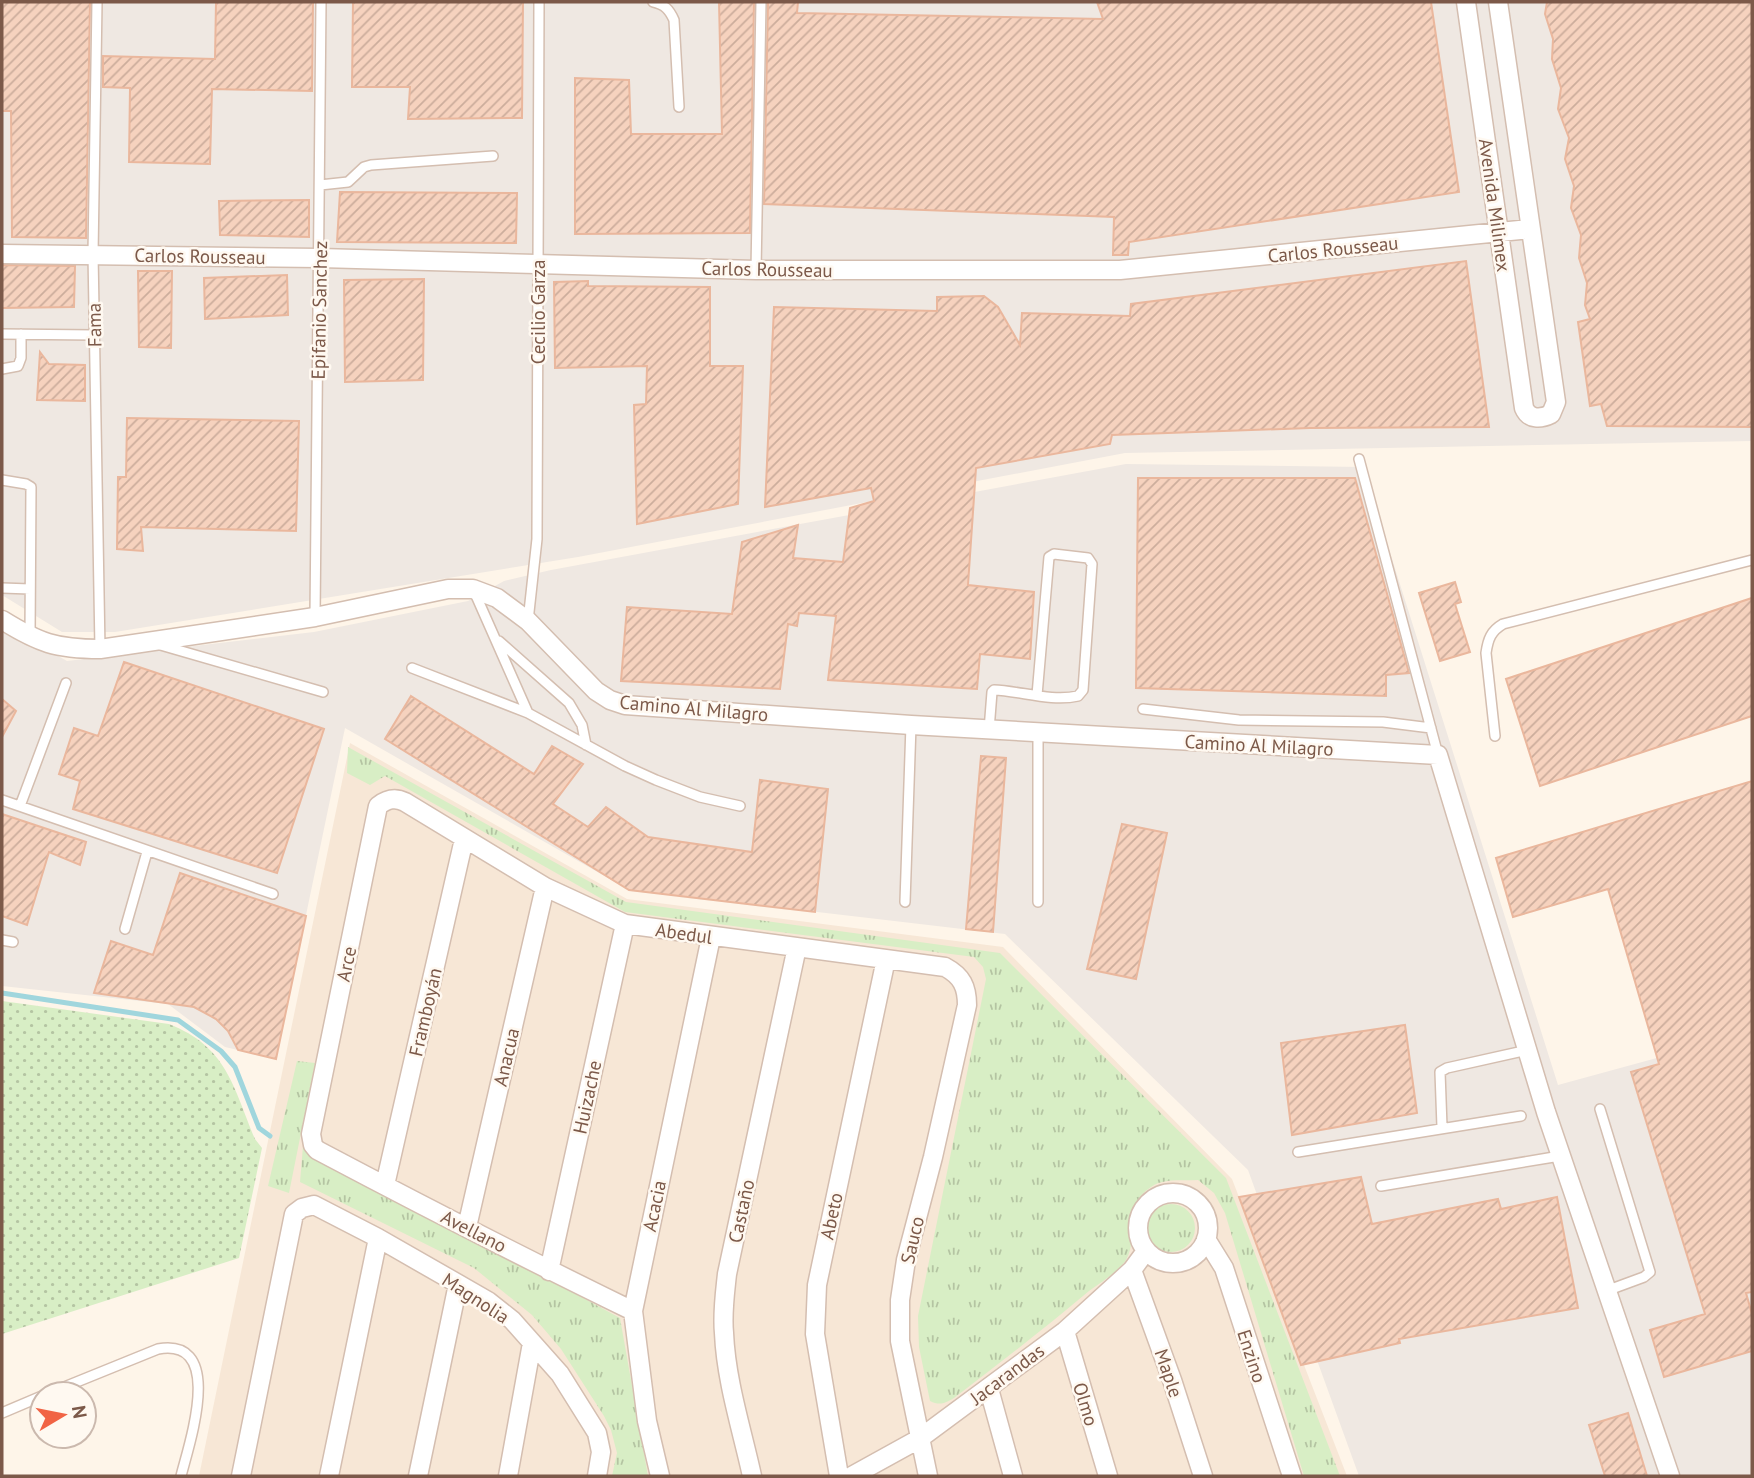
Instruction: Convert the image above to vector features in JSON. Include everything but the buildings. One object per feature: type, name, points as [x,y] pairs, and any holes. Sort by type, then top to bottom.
[{"type":"street","name":"Avenida Milimex","points":[[1466,2],[1524,408],[1532,417],[1545,418],[1551,414],[1556,402],[1498,2]]},
{"type":"street","name":"Carlos Rousseau","points":[[2,254],[320,258],[756,270],[1120,270],[1530,229]]},
{"type":"street","name":"Camino Al Milagro","points":[[2,620],[51,646],[100,649],[315,617],[448,589],[474,589],[497,598],[528,621],[596,691],[625,705],[989,730],[1438,755]]},
{"type":"street","points":[[1438,755],[1560,1156],[1670,1476]]},
{"type":"street","name":"Arce","points":[[317,1150],[311,1134],[378,806],[392,799],[405,802]]},
{"type":"street","name":"Abedul","points":[[405,802],[545,887],[625,924],[945,967],[955,972],[964,984],[967,1005]]},
{"type":"street","name":"Framboyán","points":[[385,1185],[464,839]]},
{"type":"street","name":"Anacua","points":[[467,1227],[545,887]]},
{"type":"street","name":"Huizache","points":[[549,1270],[625,924]]},
{"type":"street","name":"Acacia","points":[[660,1476],[647,1421],[633,1311],[711,937]]},
{"type":"street","name":"Castaño","points":[[752,1476],[728,1366],[723,1304],[727,1273],[797,947]]},
{"type":"street","name":"Abeto","points":[[839,1476],[815,1335],[817,1285],[886,959]]},
{"type":"street","name":"Sauco","points":[[928,1476],[900,1341],[900,1300],[906,1260],[933,1157],[967,1005]]},
{"type":"street","name":"Avellano","points":[[317,1150],[633,1311]]},
{"type":"street","points":[[1166,1194],[1187,1196],[1199,1205],[1207,1224],[1206,1239],[1196,1254],[1180,1262],[1162,1262],[1146,1251],[1138,1231],[1140,1215],[1147,1205],[1166,1194]]},
{"type":"street","name":"Magnolia","points":[[242,1476],[294,1214],[302,1208],[314,1205],[488,1301],[504,1314],[560,1374],[597,1433],[601,1452],[597,1476]]},
{"type":"street","points":[[329,1476],[378,1238]]},
{"type":"street","name":"Enzino","points":[[1206,1239],[1224,1268],[1292,1476]]},
{"type":"street","name":"Jacarandas","points":[[852,1476],[919,1439],[1065,1331],[1132,1270],[1146,1251]]},
{"type":"street","name":"Maple","points":[[1132,1270],[1203,1476]]},
{"type":"street","points":[[418,1476],[458,1284]]},
{"type":"street","name":"Olmo","points":[[1065,1331],[1108,1476]]},
{"type":"street","points":[[508,1476],[533,1343]]},
{"type":"street","points":[[989,1389],[1013,1476]]},
{"type":"lane","name":"Fama","points":[[97,2],[93,254],[100,649]]},
{"type":"lane","name":"Epifanio Sanchez","points":[[315,617],[321,2]]},
{"type":"lane","name":"Cecilio Garza","points":[[528,621],[537,539],[539,2]]},
{"type":"lane","points":[[653,2],[663,5],[674,20],[679,107]]},
{"type":"lane","points":[[756,270],[761,2]]},
{"type":"lane","points":[[320,185],[348,181],[363,167],[370,165],[493,156]]},
{"type":"lane","points":[[2,334],[94,335]]},
{"type":"lane","points":[[2,369],[18,366],[21,358],[21,334]]},
{"type":"lane","points":[[1359,458],[1438,755]]},
{"type":"lane","points":[[2,480],[31,487],[30,637]]},
{"type":"lane","points":[[989,730],[993,691],[1037,695],[1072,697],[1078,696],[1083,690],[1092,564],[1088,558],[1054,554],[1049,557],[1037,695]]},
{"type":"lane","points":[[1495,736],[1486,653],[1493,630],[1503,624],[1752,560]]},
{"type":"lane","points":[[2,588],[30,589]]},
{"type":"lane","points":[[474,589],[528,713]]},
{"type":"lane","points":[[495,637],[569,703],[582,725],[586,745]]},
{"type":"lane","points":[[149,642],[323,692]]},
{"type":"lane","points":[[412,668],[528,713],[656,780],[700,797],[740,806]]},
{"type":"lane","points":[[20,806],[66,683]]},
{"type":"lane","points":[[1143,709],[1239,720],[1383,722],[1430,728]]},
{"type":"lane","points":[[905,902],[911,725]]},
{"type":"lane","points":[[1038,733],[1038,902]]},
{"type":"lane","points":[[2,800],[272,894]]},
{"type":"lane","points":[[125,929],[147,852]]},
{"type":"lane","points":[[2,940],[13,942]]},
{"type":"lane","points":[[1442,1127],[1440,1072],[1447,1068],[1528,1050]]},
{"type":"lane","points":[[1600,1109],[1650,1272],[1644,1278],[1606,1291]]},
{"type":"lane","points":[[1298,1152],[1521,1116]]},
{"type":"lane","points":[[1381,1186],[1560,1156]]},
{"type":"lane","points":[[82,1380],[158,1349],[179,1349],[188,1357],[196,1370],[200,1387],[181,1476]]},
{"type":"lane","points":[[2,1413],[28,1402]]},
{"type":"shaded area","points":[[2,2],[1752,2],[1752,441],[1125,453],[578,557],[115,632],[62,632],[2,595]]},
{"type":"shaded area","points":[[1126,464],[1363,467],[1558,1085],[1752,1032],[1752,1476],[1359,1476],[1248,1170],[1005,934],[629,890],[345,728],[276,1059],[225,1047],[168,1004],[2,986],[2,624],[67,661],[314,632],[468,601],[504,581],[551,570]]},
{"type":"shaded area","points":[[350,743],[627,899],[1003,947],[1232,1179],[1347,1476],[199,1476]]},
{"type":"green space","points":[[348,747],[626,902],[1000,953],[1226,1178],[1340,1476],[1304,1476],[1225,1213],[1214,1193],[1198,1180],[1167,1181],[1156,1184],[1141,1195],[1133,1213],[1130,1251],[1119,1268],[954,1398],[942,1403],[930,1401],[919,1347],[918,1316],[986,979],[983,967],[974,957],[625,912],[385,776],[370,785],[347,773]]},
{"type":"green space","points":[[2,1001],[169,1024],[204,1044],[216,1057],[226,1070],[255,1139],[262,1148],[239,1258],[2,1334]]},
{"type":"green space","points":[[297,1061],[315,1063],[289,1193],[268,1186]]},
{"type":"green space","points":[[303,1146],[620,1318],[648,1476],[612,1476],[617,1453],[611,1430],[561,1349],[532,1315],[474,1268],[300,1182]]},
{"type":"green space","points":[[1171,1204],[1188,1211],[1195,1228],[1188,1245],[1171,1252],[1154,1245],[1147,1228],[1154,1211]]},
{"type":"waterway","points":[[2,993],[178,1020],[221,1051],[235,1067],[259,1128],[270,1136]]}]
